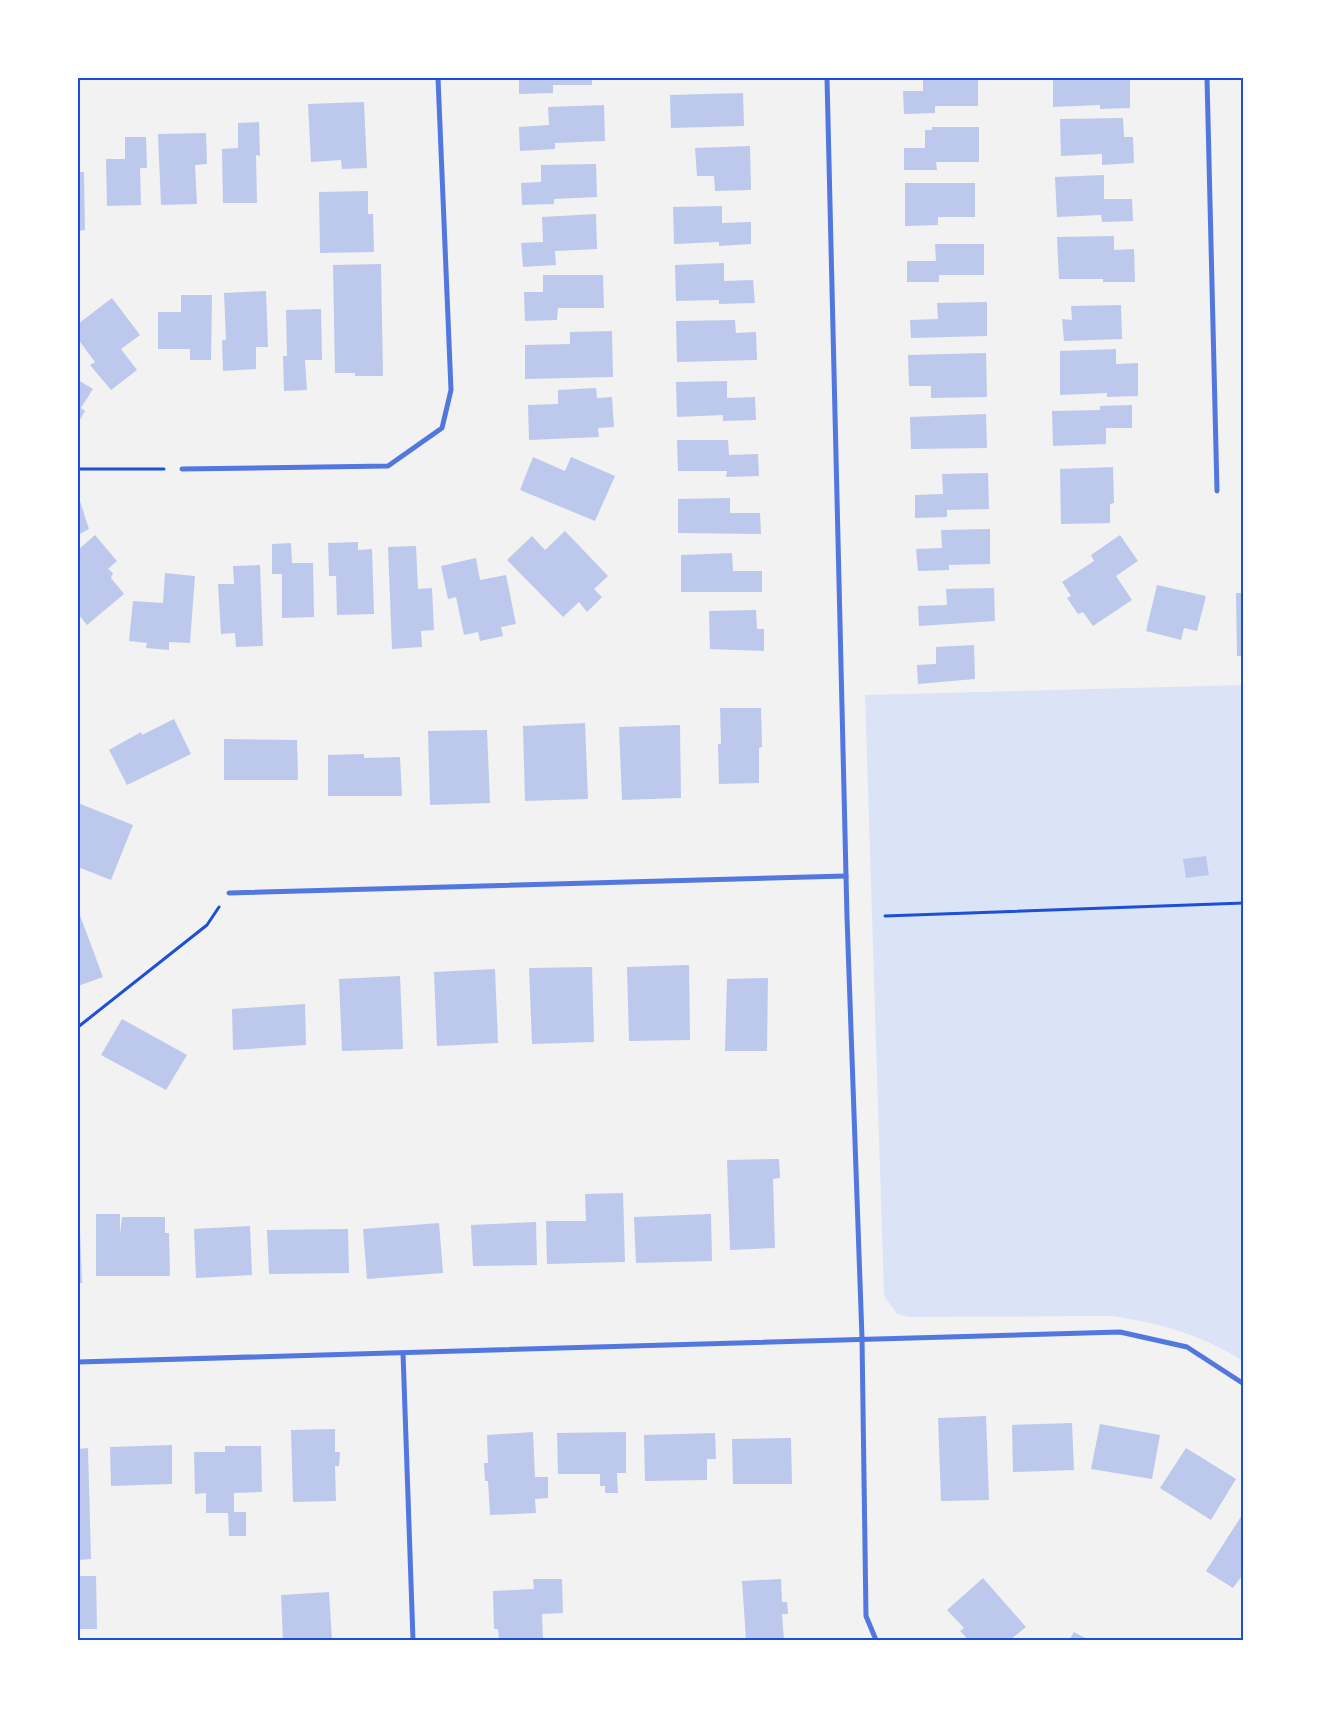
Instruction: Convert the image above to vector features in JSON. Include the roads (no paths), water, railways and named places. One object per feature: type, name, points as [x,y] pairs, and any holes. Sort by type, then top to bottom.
[{"type":"street","points":[[182,469],[388,466],[442,428],[451,390],[438,78]]},
{"type":"street","points":[[827,78],[846,876],[862,1338],[866,1616],[876,1640]]},
{"type":"street","points":[[1207,78],[1217,491]]},
{"type":"street","points":[[229,893],[846,876]]},
{"type":"street","points":[[78,1362],[1120,1332],[1187,1348],[1244,1384]]},
{"type":"street","points":[[402,1353],[413,1640]]}]
